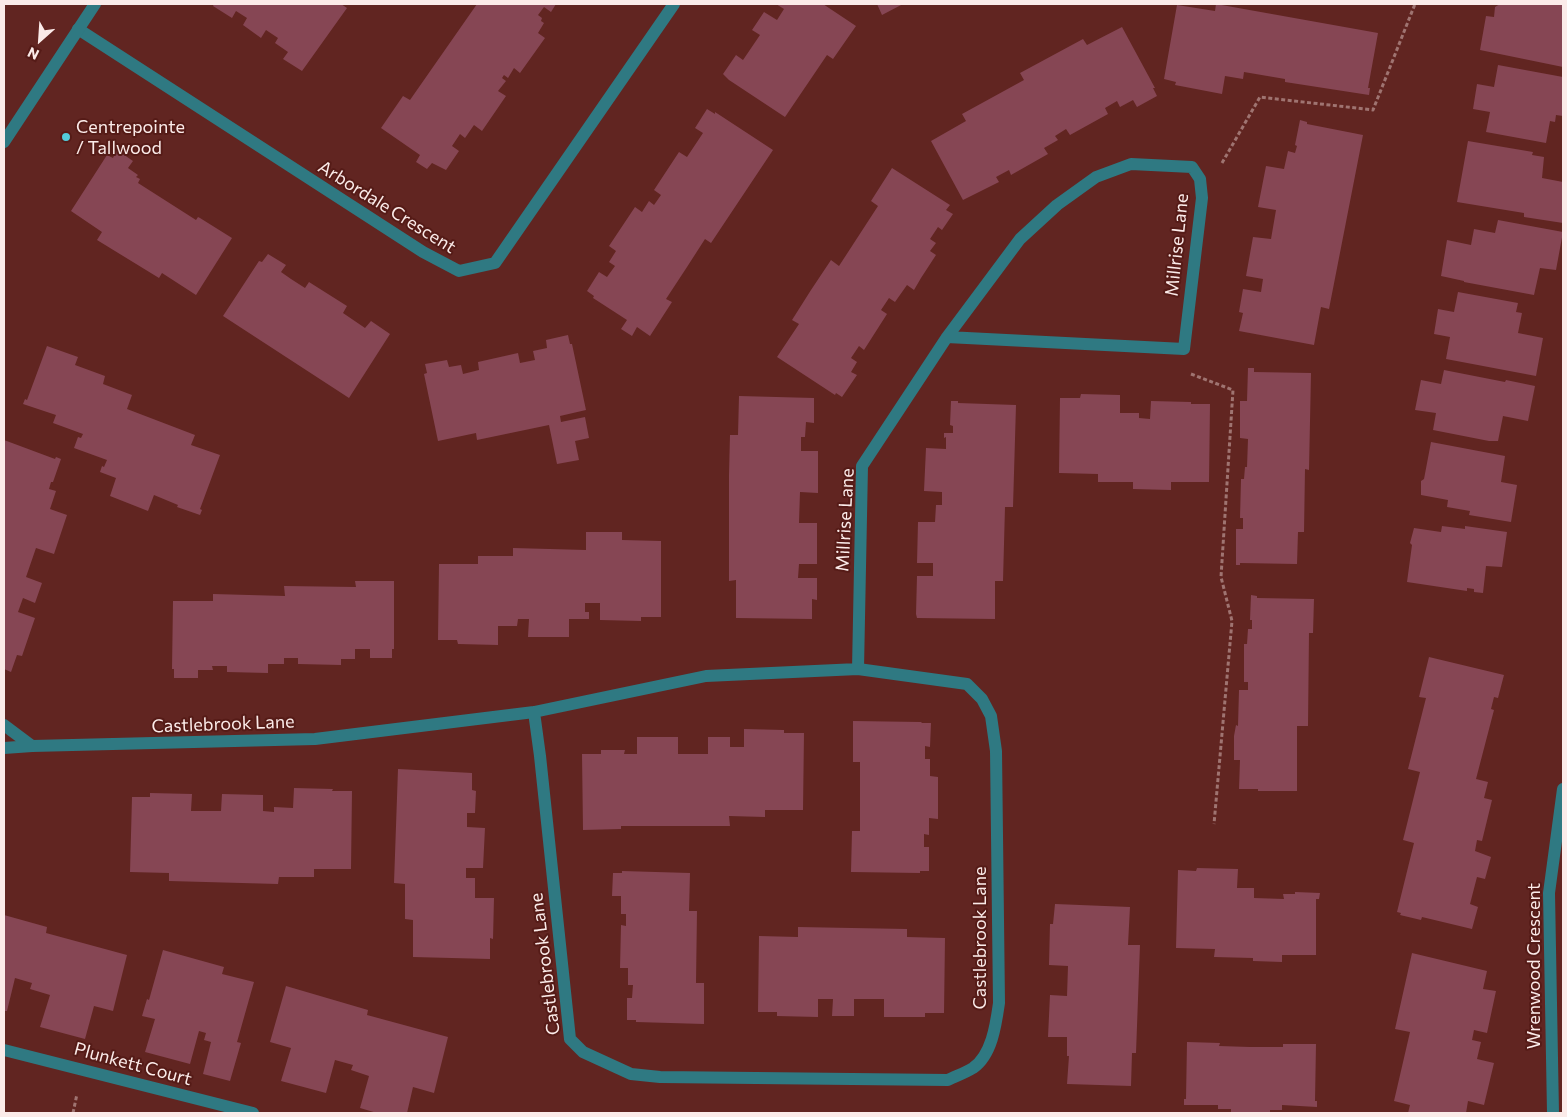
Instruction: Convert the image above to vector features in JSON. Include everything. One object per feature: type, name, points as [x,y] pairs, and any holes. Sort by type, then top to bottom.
[{"type":"street","points":[[4,142],[95,4]]},
{"type":"street","name":"Arbordale Crescent","points":[[78,29],[422,252],[459,271],[495,263],[674,4]]},
{"type":"street","name":"Millrise Lane","points":[[858,669],[862,466],[947,337],[1020,239],[1057,205],[1096,177],[1131,164],[1192,167],[1200,179],[1202,198],[1184,349]]},
{"type":"street","points":[[947,337],[1184,349]]},
{"type":"street","name":"Castlebrook Lane","points":[[4,748],[315,739],[534,712],[706,676],[858,669],[967,684],[982,699],[991,716],[996,751],[999,1003],[997,1021],[985,1055],[974,1067],[948,1080],[660,1078],[631,1074],[582,1052],[570,1039],[534,712]]},
{"type":"street","points":[[4,725],[32,746]]},
{"type":"street","name":"Wrenwood Crescent","points":[[1553,1113],[1549,893],[1563,789]]},
{"type":"street","name":"Plunkett Court","points":[[4,1050],[253,1113]]},
{"type":"path","points":[[1202,198],[1260,97],[1373,110],[1415,4]]},
{"type":"path","points":[[1184,349],[1181,370],[1233,390],[1221,577],[1232,621],[1214,824]]},
{"type":"building","points":[[214,4],[341,4],[347,8],[302,71],[283,59],[288,52],[275,43],[278,38],[266,30],[261,38],[243,25],[247,18],[236,11],[232,18],[213,6]]},
{"type":"building","points":[[477,4],[556,4],[551,12],[544,7],[538,15],[544,23],[538,33],[545,38],[520,73],[514,68],[508,78],[504,75],[502,78],[506,81],[498,91],[506,96],[482,131],[474,125],[465,138],[460,134],[452,146],[459,151],[446,170],[432,163],[427,169],[416,162],[420,155],[381,128],[403,96],[410,100]]},
{"type":"building","points":[[776,4],[823,4],[856,26],[833,59],[827,55],[785,117],[729,80],[723,74],[736,55],[743,60],[760,35],[752,30],[764,12],[777,20],[784,9]]},
{"type":"building","points":[[877,4],[903,4],[882,15]]},
{"type":"building","points":[[1216,4],[1378,33],[1368,88],[1370,88],[1369,95],[1285,82],[1285,79],[1244,72],[1243,79],[1225,76],[1222,94],[1175,85],[1176,82],[1164,79],[1177,5],[1215,11]]},
{"type":"building","points":[[1500,4],[1563,4],[1563,67],[1480,50],[1486,16],[1494,17],[1495,7]]},
{"type":"building","points":[[1122,27],[1155,88],[1153,88],[1157,96],[1137,107],[1133,100],[1120,107],[1117,101],[1105,108],[1108,114],[1070,135],[1066,129],[1055,136],[1058,140],[1044,148],[1048,154],[1011,175],[1009,170],[996,177],[999,182],[963,200],[931,141],[966,121],[962,114],[1024,80],[1020,73],[1083,39],[1087,45]]},
{"type":"building","points":[[1498,65],[1563,77],[1563,116],[1556,115],[1555,122],[1550,121],[1546,143],[1486,132],[1490,112],[1473,109],[1477,84],[1494,87]]},
{"type":"building","points":[[707,109],[715,114],[715,112],[773,150],[711,243],[705,239],[666,299],[672,302],[650,336],[637,327],[632,336],[621,329],[627,320],[593,298],[594,296],[587,291],[599,272],[607,277],[615,266],[609,262],[616,251],[609,246],[635,207],[642,212],[649,201],[654,205],[661,195],[654,190],[679,152],[687,157],[703,133],[695,128]]},
{"type":"building","points":[[1300,120],[1307,122],[1307,124],[1363,135],[1329,309],[1321,307],[1314,345],[1239,331],[1243,313],[1239,312],[1243,289],[1261,292],[1263,279],[1246,276],[1253,237],[1271,239],[1276,210],[1258,207],[1266,166],[1284,169],[1288,151],[1295,153]]},
{"type":"building","points":[[1468,141],[1533,152],[1532,155],[1544,157],[1542,178],[1563,182],[1563,223],[1524,217],[1524,213],[1457,202]]},
{"type":"building","points":[[117,150],[133,161],[128,168],[138,175],[136,177],[140,179],[138,183],[196,220],[198,217],[232,238],[196,295],[162,273],[159,278],[97,240],[102,232],[71,211],[107,155],[113,158]]},
{"type":"building","points":[[892,168],[950,205],[946,210],[953,214],[942,230],[938,227],[930,239],[936,243],[930,251],[936,255],[914,290],[907,285],[895,302],[889,298],[881,310],[887,314],[864,350],[859,346],[851,358],[857,362],[851,372],[857,375],[842,397],[836,393],[835,395],[777,357],[799,324],[792,320],[831,260],[839,266],[878,206],[871,201]]},
{"type":"building","points":[[1498,220],[1563,232],[1556,270],[1540,268],[1534,295],[1441,276],[1447,240],[1471,245],[1474,229],[1495,233]]},
{"type":"building","points":[[268,254],[286,265],[281,272],[291,279],[305,288],[309,282],[347,306],[343,313],[365,328],[371,321],[390,334],[349,398],[223,316],[259,261],[262,262]]},
{"type":"building","points":[[1458,292],[1518,303],[1516,312],[1522,313],[1518,333],[1543,338],[1536,376],[1446,359],[1450,337],[1434,334],[1438,309],[1454,312]]},
{"type":"building","points":[[568,335],[570,344],[572,344],[586,410],[560,416],[561,422],[585,417],[589,438],[575,441],[579,460],[557,464],[549,425],[477,440],[476,433],[438,441],[424,374],[427,373],[425,364],[447,360],[449,367],[461,365],[463,374],[479,370],[478,362],[518,353],[520,363],[535,360],[533,351],[547,348],[546,340]]},
{"type":"building","points":[[47,346],[78,357],[75,365],[105,376],[103,384],[132,395],[127,409],[195,435],[191,445],[220,455],[200,509],[202,510],[200,515],[177,507],[178,505],[154,495],[148,511],[110,496],[116,478],[100,472],[107,460],[74,448],[78,437],[81,438],[83,434],[53,423],[56,415],[23,404],[25,399],[27,400]]},
{"type":"building","points":[[1248,368],[1254,368],[1254,372],[1311,373],[1309,470],[1305,469],[1304,532],[1298,532],[1297,564],[1240,563],[1240,565],[1236,565],[1236,529],[1243,529],[1243,518],[1240,518],[1241,479],[1244,479],[1245,467],[1247,467],[1248,439],[1240,438],[1240,401],[1247,401]]},
{"type":"building","points":[[1444,370],[1535,386],[1528,421],[1503,416],[1498,441],[1489,441],[1433,430],[1436,413],[1415,410],[1421,380],[1441,384]]},
{"type":"building","points":[[1081,394],[1120,395],[1120,413],[1139,413],[1139,418],[1150,419],[1151,401],[1210,404],[1209,482],[1171,482],[1171,490],[1133,489],[1133,482],[1098,482],[1098,474],[1059,473],[1060,398],[1080,398]]},
{"type":"building","points":[[739,396],[814,398],[814,423],[806,422],[805,437],[801,437],[801,451],[818,451],[818,493],[800,492],[799,523],[817,523],[817,564],[799,564],[798,578],[817,578],[817,600],[812,599],[812,619],[736,618],[736,580],[729,581],[729,475],[730,435],[738,435]]},
{"type":"building","points":[[951,401],[958,401],[958,403],[1016,405],[1013,507],[1005,507],[1003,581],[995,581],[995,619],[917,618],[916,614],[917,576],[933,576],[933,563],[917,563],[918,522],[935,522],[936,505],[942,505],[942,492],[924,491],[926,448],[946,449],[944,433],[953,433],[953,426],[950,425]]},
{"type":"building","points":[[4,440],[55,459],[56,457],[61,459],[49,489],[56,491],[50,509],[67,515],[54,554],[36,548],[26,577],[42,583],[35,603],[23,598],[18,612],[35,618],[22,656],[17,655],[11,672],[4,669]]},
{"type":"building","points":[[1431,442],[1505,456],[1501,482],[1517,485],[1511,522],[1469,515],[1470,511],[1447,507],[1448,500],[1421,495],[1421,481],[1424,479]]},
{"type":"building","points":[[1442,526],[1465,529],[1465,526],[1507,532],[1502,567],[1486,566],[1483,593],[1474,592],[1474,589],[1467,588],[1467,591],[1407,582],[1412,545],[1410,543],[1414,528],[1441,532]]},
{"type":"building","points":[[586,532],[622,532],[622,540],[661,541],[661,617],[641,617],[641,621],[600,620],[600,603],[585,603],[585,612],[589,612],[589,619],[569,619],[569,637],[528,637],[529,619],[518,619],[517,626],[498,626],[498,645],[458,644],[457,640],[438,640],[439,564],[478,564],[478,556],[513,556],[513,548],[586,550]]},
{"type":"building","points":[[355,581],[394,581],[394,649],[392,649],[392,658],[370,658],[370,649],[355,649],[355,659],[341,659],[341,665],[298,664],[298,658],[284,658],[284,664],[268,664],[268,673],[227,672],[227,666],[212,666],[213,670],[198,670],[198,678],[174,678],[174,669],[172,669],[173,601],[213,601],[213,594],[285,596],[284,586],[356,587]]},
{"type":"building","points":[[1251,595],[1257,596],[1257,598],[1314,599],[1313,633],[1309,633],[1308,726],[1297,726],[1297,791],[1239,789],[1240,760],[1234,760],[1234,736],[1236,725],[1238,726],[1239,690],[1248,690],[1248,682],[1244,682],[1244,644],[1247,644],[1248,629],[1252,629],[1252,620],[1250,620]]},
{"type":"building","points":[[1429,657],[1504,675],[1498,698],[1494,697],[1491,709],[1494,710],[1476,779],[1488,782],[1484,798],[1492,800],[1482,841],[1477,840],[1475,851],[1491,857],[1485,879],[1477,877],[1470,904],[1478,907],[1472,929],[1422,917],[1421,920],[1400,915],[1401,913],[1397,912],[1414,843],[1403,840],[1420,772],[1408,769],[1426,698],[1419,697]]},
{"type":"building","points":[[853,721],[931,723],[930,747],[925,746],[925,759],[930,759],[930,776],[938,777],[938,819],[929,818],[929,835],[924,834],[924,847],[929,847],[929,871],[920,871],[920,873],[851,872],[852,831],[860,831],[860,762],[853,762]]},
{"type":"building","points":[[744,729],[784,730],[784,733],[804,733],[803,810],[765,810],[765,817],[729,816],[730,826],[621,826],[621,829],[583,830],[582,754],[601,754],[601,750],[625,750],[624,754],[637,754],[637,737],[678,737],[678,754],[708,754],[708,737],[730,737],[730,747],[744,747]]},
{"type":"building","points":[[398,769],[472,773],[472,790],[476,791],[475,813],[467,813],[467,827],[485,828],[483,868],[466,868],[466,878],[475,878],[475,898],[494,898],[493,939],[490,938],[490,959],[413,957],[413,920],[405,919],[405,884],[394,883]]},
{"type":"building","points":[[294,788],[352,791],[351,869],[314,869],[314,877],[279,877],[278,884],[169,881],[169,873],[130,872],[132,797],[150,797],[150,793],[192,794],[191,811],[221,811],[222,794],[263,795],[263,811],[274,812],[274,807],[293,808]]},
{"type":"building","points":[[1197,868],[1238,869],[1237,888],[1254,888],[1254,898],[1284,899],[1283,894],[1295,894],[1295,892],[1320,893],[1319,899],[1316,899],[1316,955],[1282,955],[1282,962],[1253,961],[1253,958],[1214,957],[1215,949],[1176,948],[1178,870],[1196,871]]},
{"type":"building","points":[[622,871],[690,873],[689,911],[697,911],[696,983],[704,983],[704,1024],[636,1022],[636,1020],[627,1020],[627,998],[632,998],[633,985],[628,985],[628,968],[620,968],[621,925],[626,926],[626,914],[621,914],[621,896],[612,896],[613,873],[622,873]]},
{"type":"building","points":[[1055,904],[1130,907],[1128,945],[1140,945],[1136,1053],[1132,1053],[1131,1086],[1067,1084],[1069,1056],[1067,1056],[1067,1037],[1048,1037],[1050,995],[1067,996],[1068,966],[1049,965],[1050,924],[1053,924]]},
{"type":"building","points":[[4,915],[47,927],[46,933],[127,955],[113,1011],[94,1006],[85,1039],[40,1027],[50,995],[30,989],[32,983],[15,978],[7,1011],[4,1011]]},
{"type":"building","points":[[798,927],[907,929],[907,937],[945,938],[944,1013],[925,1013],[925,1017],[884,1017],[884,999],[854,999],[854,1016],[832,1016],[833,999],[818,999],[818,1017],[777,1016],[777,1012],[758,1012],[759,936],[798,937]]},
{"type":"building","points":[[163,950],[224,967],[222,974],[254,982],[237,1042],[241,1043],[230,1081],[203,1074],[211,1042],[204,1040],[206,1033],[199,1031],[190,1064],[145,1052],[155,1019],[142,1016],[147,999],[149,1000]]},
{"type":"building","points":[[1412,953],[1487,971],[1483,989],[1496,991],[1487,1033],[1474,1030],[1472,1040],[1481,1042],[1477,1059],[1494,1063],[1484,1105],[1468,1101],[1466,1113],[1408,1113],[1410,1105],[1394,1101],[1410,1032],[1395,1029]]},
{"type":"building","points":[[286,986],[368,1010],[367,1015],[448,1037],[434,1093],[413,1087],[407,1113],[377,1113],[360,1108],[369,1076],[351,1070],[353,1065],[335,1060],[326,1093],[281,1081],[291,1048],[270,1042]]},
{"type":"building","points":[[1187,1042],[1220,1043],[1219,1046],[1250,1047],[1316,1044],[1315,1101],[1317,1101],[1317,1107],[1282,1105],[1282,1110],[1270,1110],[1270,1113],[1231,1113],[1231,1109],[1218,1109],[1218,1105],[1184,1105],[1184,1099],[1186,1099]]},
{"type":"place","name":"Centrepointe / Tallwood","points":[[66,137]]}]
